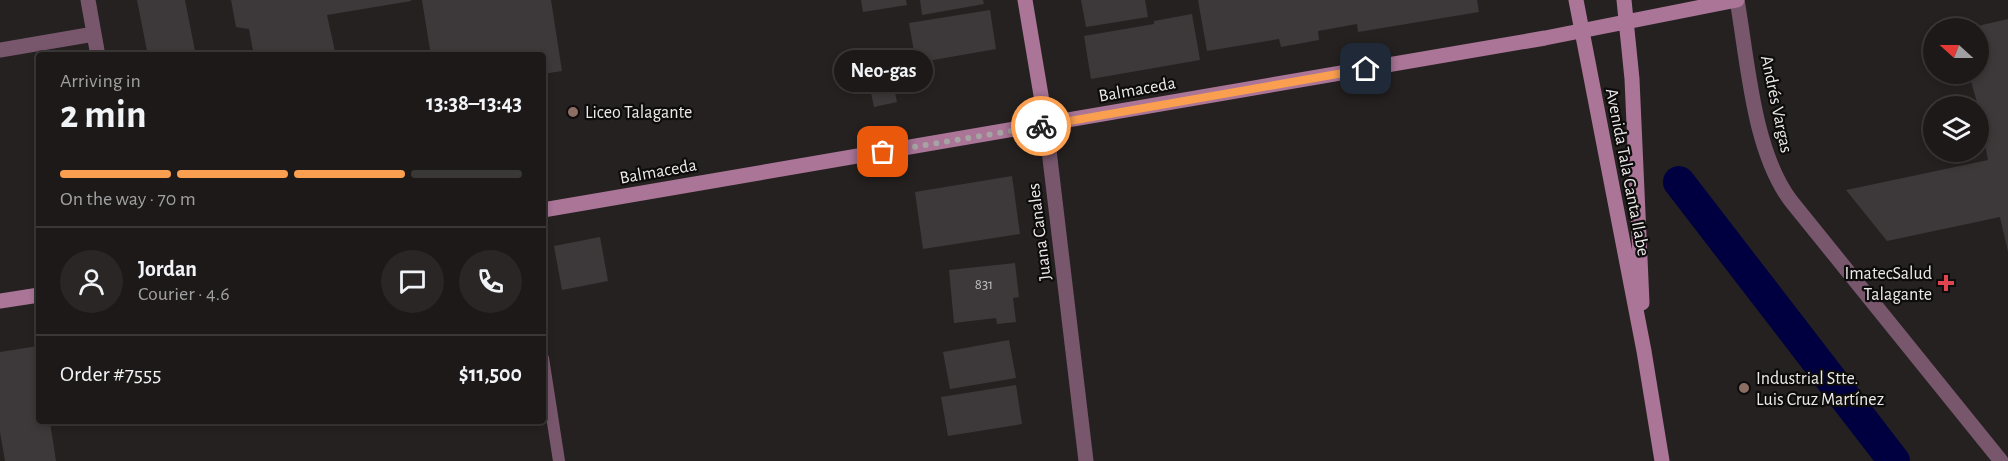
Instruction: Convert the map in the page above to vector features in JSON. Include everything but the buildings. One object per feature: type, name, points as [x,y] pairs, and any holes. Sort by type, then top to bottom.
[{"type":"street","points":[[88,0],[97,52]]},
{"type":"street","name":"Juana Canales","points":[[1025,0],[1046,125],[1086,461]]},
{"type":"street","name":"Avenida Tala Canta Ilabe","points":[[1576,0],[1644,351],[1662,461]]},
{"type":"street","name":"Avenida Tala Canta Ilabe","points":[[1624,0],[1632,79],[1644,351]]},
{"type":"street","name":"Balmaceda","points":[[546,209],[1581,32],[1737,0]]},
{"type":"street","name":"Andrés Vargas","points":[[1737,0],[1762,141],[1766,158],[1777,182],[2001,461]]},
{"type":"street","points":[[0,50],[94,34]]},
{"type":"street","points":[[0,301],[36,295]]},
{"type":"lane","points":[[546,376],[559,461]]},
{"type":"waterway","points":[[1679,182],[1894,461]]},
{"type":"way so far","points":[[883,152],[1041,126]]},
{"type":"place","name":"Liceo Talagante","points":[[573,112]]},
{"type":"place","name":"Neo-gas","points":[[883,152]]},
{"type":"place","name":"ImatecSalud Talagante","points":[[1946,283]]},
{"type":"place","name":"Industrial Stte. Luis Cruz Martínez","points":[[1744,388]]},
{"type":"route","points":[[1041,126],[1366,69]]}]
